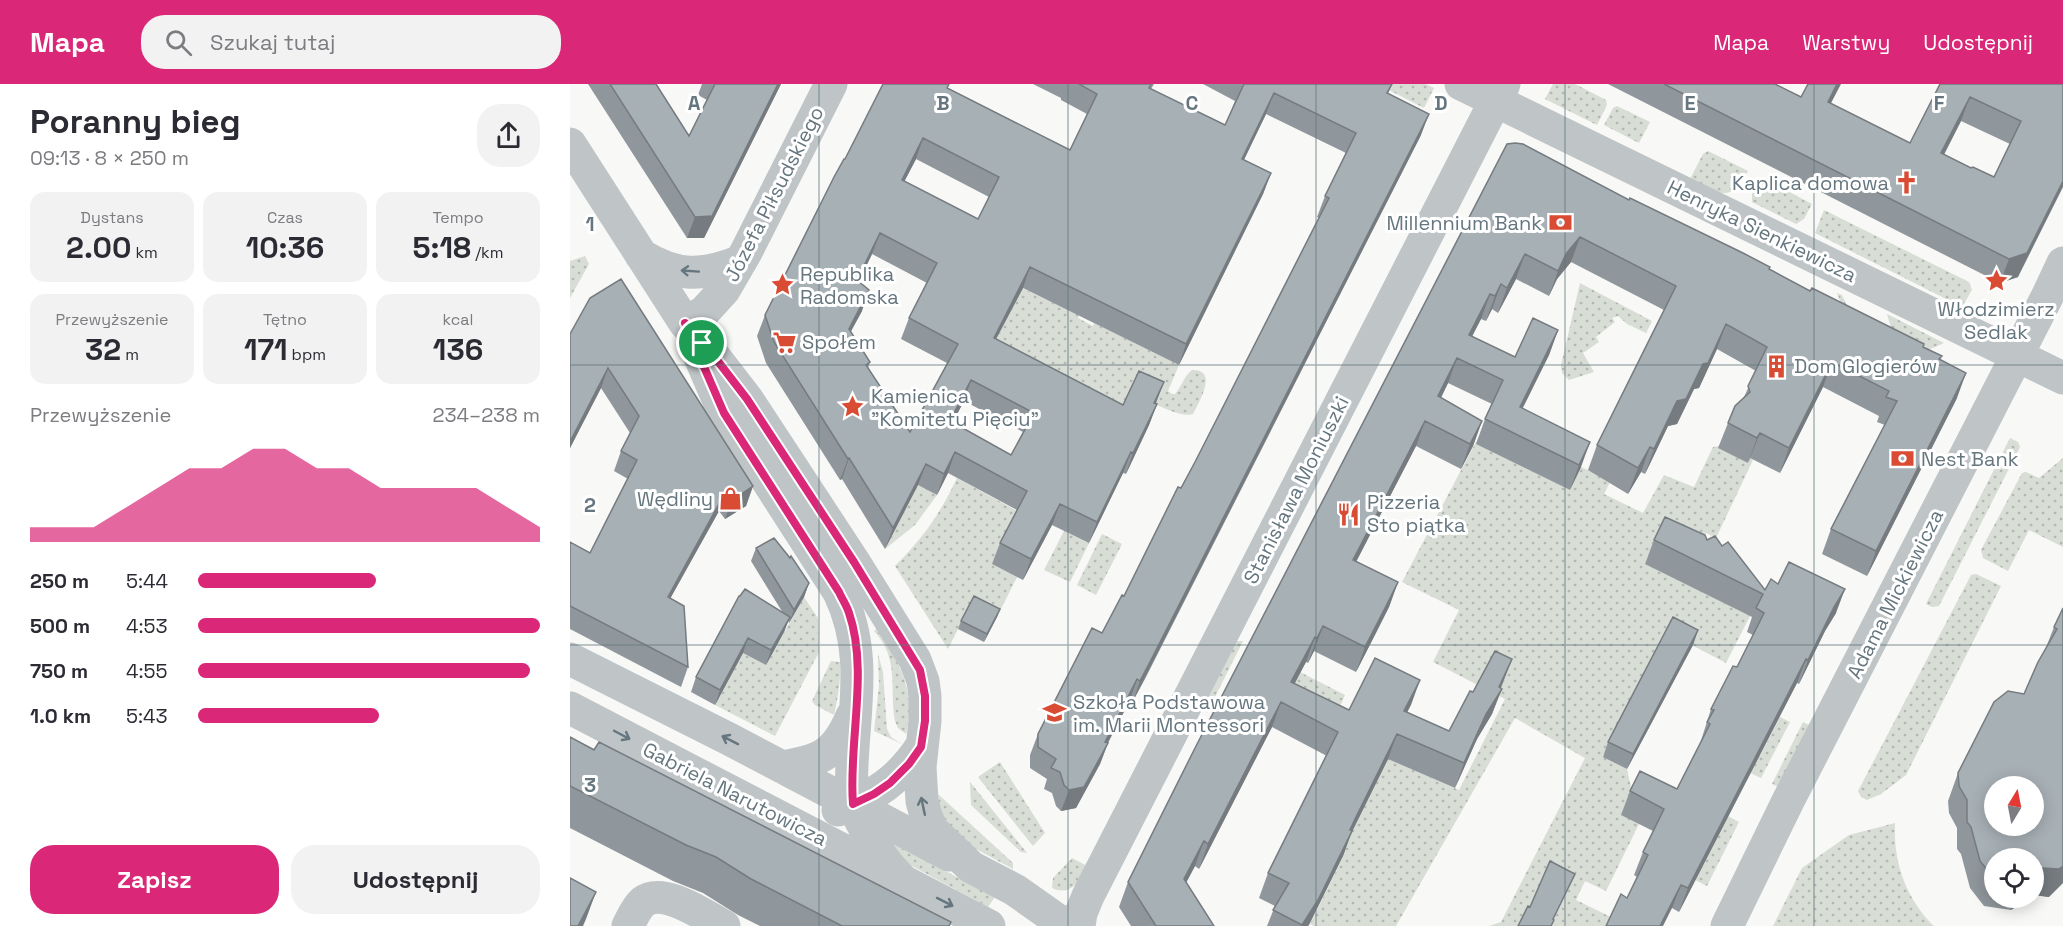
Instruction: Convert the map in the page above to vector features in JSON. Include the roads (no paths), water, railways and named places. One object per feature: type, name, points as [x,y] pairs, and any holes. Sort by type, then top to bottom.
[{"type":"street","name":"Józefa Piłsudskiego","points":[[685,323],[704,312],[724,290],[831,84]]},
{"type":"street","name":"Henryka Sienkiewicza","points":[[1461,84],[1500,93],[2063,378]]},
{"type":"street","name":"Stanisława Moniuszki","points":[[1054,917],[1069,906],[1083,911],[1500,93]]},
{"type":"street","points":[[570,144],[685,323],[747,399],[915,660],[923,681],[925,696],[920,785],[926,816],[933,830],[971,867]]},
{"type":"street","points":[[641,255],[660,266],[690,272],[706,272],[741,261]]},
{"type":"street","name":"Adama Mickiewicza","points":[[1727,926],[1788,801],[2063,263]]},
{"type":"street","points":[[685,323],[724,413],[839,592],[849,613],[855,644],[853,804]]},
{"type":"street","points":[[1987,413],[2001,402],[2034,386],[2063,384]]},
{"type":"street","points":[[570,659],[782,767],[1015,890],[1054,917]]},
{"type":"street","points":[[782,767],[812,762],[829,753],[837,745],[856,706]]},
{"type":"street","name":"Gabriela Narutowicza","points":[[572,710],[989,926]]},
{"type":"street","points":[[757,806],[793,814],[815,815],[834,812],[874,794],[890,783],[909,764],[921,747]]},
{"type":"street","name":"Gabriela Narutowicza","points":[[853,804],[875,849],[884,863],[901,879]]},
{"type":"street","points":[[628,926],[642,903],[648,898],[658,896],[674,900],[724,926]]},
{"type":"place","name":"Kaplica domowa","points":[[1907,183]]},
{"type":"place","name":"Millennium Bank","points":[[1560,223]]},
{"type":"place","name":"Włodzimierz Sedlak","points":[[1996,281]]},
{"type":"place","name":"Republika Radomska","points":[[782,285]]},
{"type":"place","name":"Społem","points":[[784,342]]},
{"type":"place","name":"Dom Glogierów","points":[[1776,366]]},
{"type":"place","name":"Kamienica \"Komitetu Pięciu\"","points":[[853,407]]},
{"type":"place","name":"Nest Bank","points":[[1903,459]]},
{"type":"place","name":"Wędliny","points":[[731,499]]},
{"type":"place","name":"Pizzeria Sto piątka","points":[[1349,514]]},
{"type":"place","name":"Szkoła Podstawowa im. Marii Montessori","points":[[1055,713]]}]
